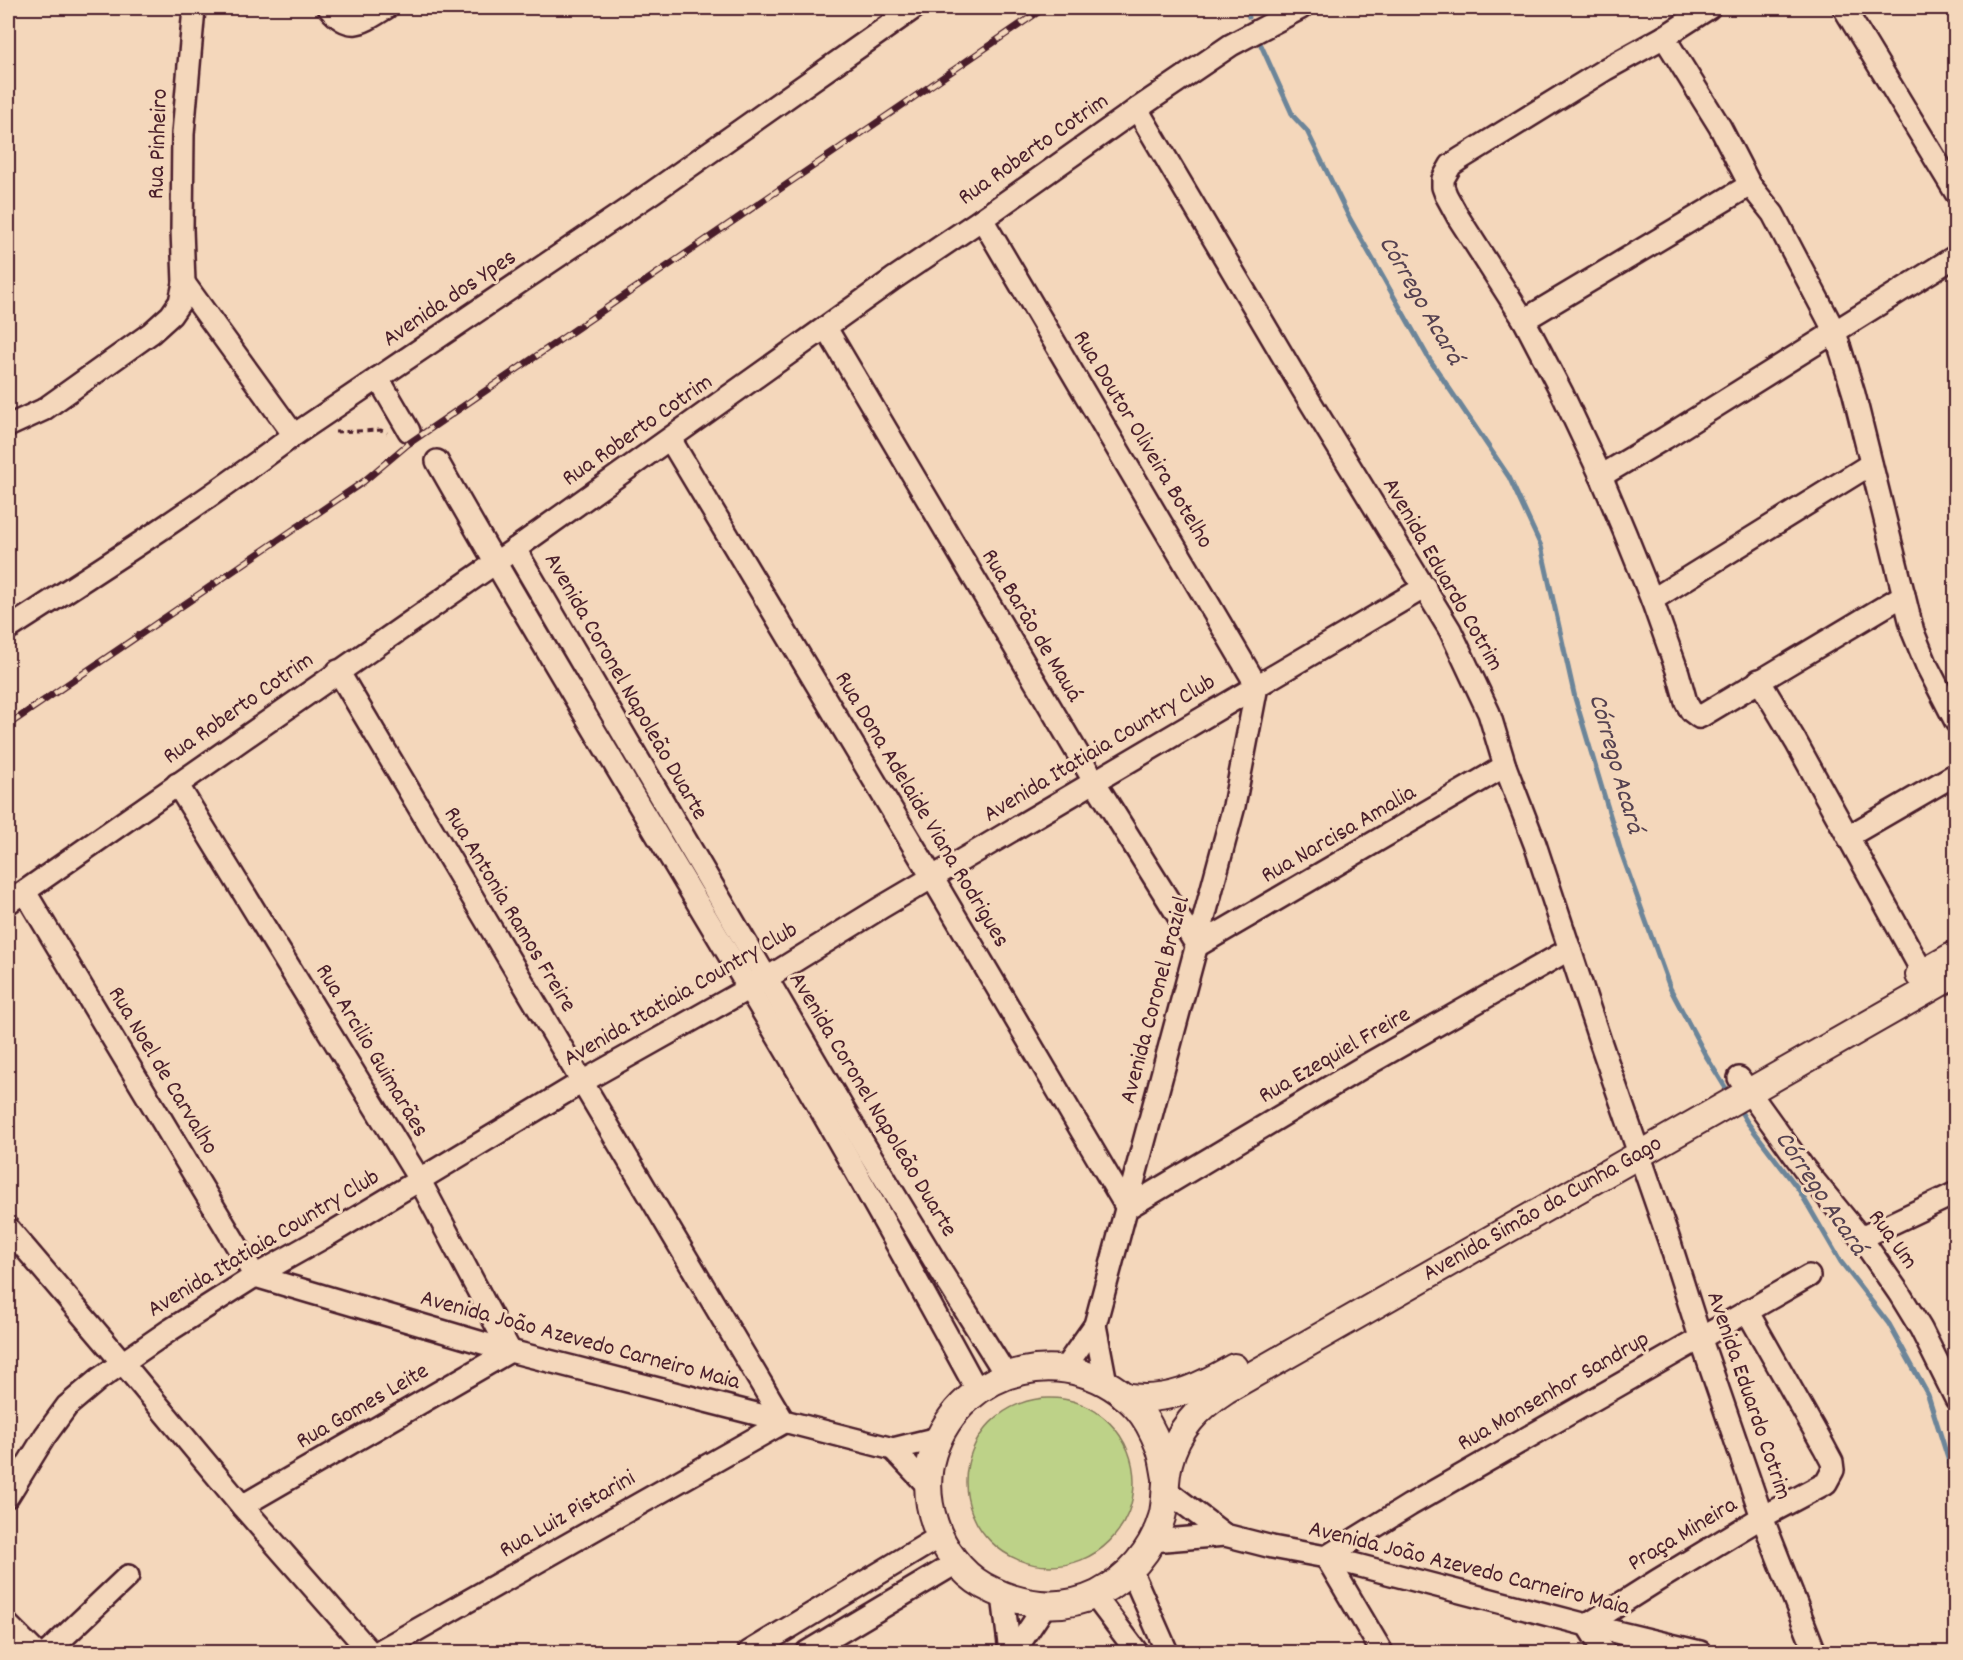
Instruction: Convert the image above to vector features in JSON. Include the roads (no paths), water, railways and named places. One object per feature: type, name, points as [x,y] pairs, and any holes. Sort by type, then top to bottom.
[{"type":"street","name":"Rua Pinheiro","points":[[8,426],[43,410],[151,333],[171,315],[180,302],[184,283],[183,134],[194,8]]},
{"type":"street","points":[[329,8],[345,23],[352,24],[386,8]]},
{"type":"street","name":"Avenida dos Ypes","points":[[11,627],[199,503],[294,435],[653,192],[914,8]]},
{"type":"street","name":"Rua Roberto Cotrim","points":[[16,897],[515,549],[926,256],[1137,109],[1231,45],[1301,8]]},
{"type":"street","points":[[1709,8],[1664,37],[1521,120],[1451,165],[1445,173],[1443,187],[1458,217],[1524,320],[1562,393],[1601,476],[1652,600],[1678,672],[1686,702],[1694,714],[1699,717],[1703,715],[1904,595]]},
{"type":"street","points":[[1844,8],[1956,193]]},
{"type":"street","points":[[1664,37],[1720,127],[1750,185],[1773,214],[1835,332],[1854,394],[1913,632],[1927,666],[1956,722]]},
{"type":"street","name":"Avenida Eduardo Cotrim","points":[[1137,109],[1303,390],[1425,587],[1450,630],[1490,713],[1505,766],[1535,844],[1762,1517],[1815,1653]]},
{"type":"street","points":[[1524,320],[1750,185]]},
{"type":"street","name":"Rua Doutor Oliveira Botelho","points":[[982,219],[1257,686]]},
{"type":"street","points":[[1601,476],[1956,256]]},
{"type":"street","points":[[184,283],[294,435]]},
{"type":"street","name":"Rua Barão de Mauá","points":[[826,328],[1094,781],[1197,946]]},
{"type":"street","points":[[378,378],[400,433]]},
{"type":"street","name":"Rua Dona Adelaide Viana Rodrigues","points":[[670,439],[1127,1208]]},
{"type":"street","name":"Avenida Coronel Napoleão Duarte","points":[[437,461],[494,562],[855,1170],[977,1390]]},
{"type":"street","points":[[1652,600],[1871,464]]},
{"type":"street","name":"Avenida Coronel Napoleão Duarte","points":[[515,549],[726,912],[930,1253],[1006,1375]]},
{"type":"street","name":"Avenida Itatiaia Country Club","points":[[8,1497],[33,1455],[67,1406],[81,1392],[122,1362],[255,1276],[328,1235],[582,1082],[767,978],[819,944],[1425,587]]},
{"type":"street","name":"Rua Antonia Ramos Freire","points":[[338,671],[784,1422]]},
{"type":"street","points":[[1759,680],[1797,742],[1923,973]]},
{"type":"street","name":"Avenida Coronel Braziel","points":[[1064,1369],[1095,1325],[1234,806],[1257,686]]},
{"type":"street","name":"Rua Narcisa Amalia","points":[[1197,946],[1505,766]]},
{"type":"street","points":[[1849,836],[1956,774]]},
{"type":"street","name":"Rua Arcilio Guimarães","points":[[177,784],[419,1179],[510,1351]]},
{"type":"street","name":"Rua Noel de Carvalho","points":[[16,897],[255,1276]]},
{"type":"street","name":"Rua Ezequiel Freire","points":[[1127,1208],[1363,1067],[1570,949]]},
{"type":"street","name":"Avenida Simão da Cunha Gago","points":[[1211,1389],[1174,1450],[1162,1516],[1152,1541],[1131,1570],[1114,1584],[1094,1595],[1070,1602],[1046,1605],[1004,1596],[978,1583],[956,1563],[939,1537],[931,1512],[928,1486],[930,1461],[938,1438],[954,1412],[977,1390],[1006,1375],[1035,1368],[1064,1369],[1086,1374],[1115,1390],[1142,1400],[1211,1389],[1734,1090],[1956,954]]},
{"type":"street","name":"Avenida Simão da Cunha Gago","points":[[1734,1090],[1956,974]]},
{"type":"street","name":"Rua Um","points":[[1734,1090],[1803,1167],[1861,1238],[1921,1329],[1953,1388]]},
{"type":"street","points":[[1861,1238],[1956,1193]]},
{"type":"street","points":[[8,1228],[242,1506],[370,1653]]},
{"type":"street","name":"Avenida João Azevedo Carneiro Maia","points":[[255,1276],[510,1351],[893,1449],[938,1438]]},
{"type":"street","name":"Rua Monsenhor Sandrup","points":[[1326,1557],[1410,1504],[1809,1276]]},
{"type":"street","name":"Avenida Eduardo Cotrim","points":[[1747,1311],[1824,1447],[1832,1462],[1833,1470]]},
{"type":"street","name":"Avenida Coronel Braziel","points":[[1095,1325],[1115,1390]]},
{"type":"street","name":"Rua Gomes Leite","points":[[242,1506],[510,1351]]},
{"type":"street","points":[[1115,1390],[1138,1409],[1148,1424],[1160,1450],[1166,1484]]},
{"type":"street","name":"Rua Luiz Pistarini","points":[[378,1653],[784,1422]]},
{"type":"street","points":[[893,1449],[928,1486]]},
{"type":"street","name":"Praça Mineira","points":[[1587,1626],[1762,1517],[1819,1488],[1830,1478],[1833,1470]]},
{"type":"street","name":"Avenida João Azevedo Carneiro Maia","points":[[1166,1484],[1225,1535]]},
{"type":"street","name":"Avenida João Azevedo Carneiro Maia","points":[[1152,1541],[1225,1535],[1326,1557],[1587,1626],[1700,1653]]},
{"type":"street","points":[[749,1653],[939,1537]]},
{"type":"street","points":[[1326,1557],[1382,1653]]},
{"type":"street","points":[[807,1653],[956,1563]]},
{"type":"street","points":[[1131,1570],[1167,1653]]},
{"type":"street","points":[[48,1653],[129,1576]]},
{"type":"street","points":[[857,1587],[874,1613]]},
{"type":"street","points":[[1094,1595],[1137,1653]]},
{"type":"street","points":[[1004,1596],[1012,1653]]},
{"type":"street","points":[[1012,1653],[1046,1605]]},
{"type":"street","points":[[8,1624],[35,1653]]},
{"type":"street","points":[[1587,1626],[1604,1653]]},
{"type":"waterway","name":"Córrego Acará","points":[[1246,8],[1249,17]]},
{"type":"waterway","name":"Córrego Acará","points":[[1261,45],[1293,116],[1307,131],[1350,219],[1428,357],[1509,477],[1541,546],[1575,698],[1621,852],[1670,988],[1706,1056],[1730,1095]]},
{"type":"waterway","name":"Córrego Acará","points":[[1738,1107],[1799,1190],[1841,1262],[1889,1324],[1928,1395],[1956,1484]]},
{"type":"railway","points":[[8,725],[363,482],[408,444],[1044,8]]}]
